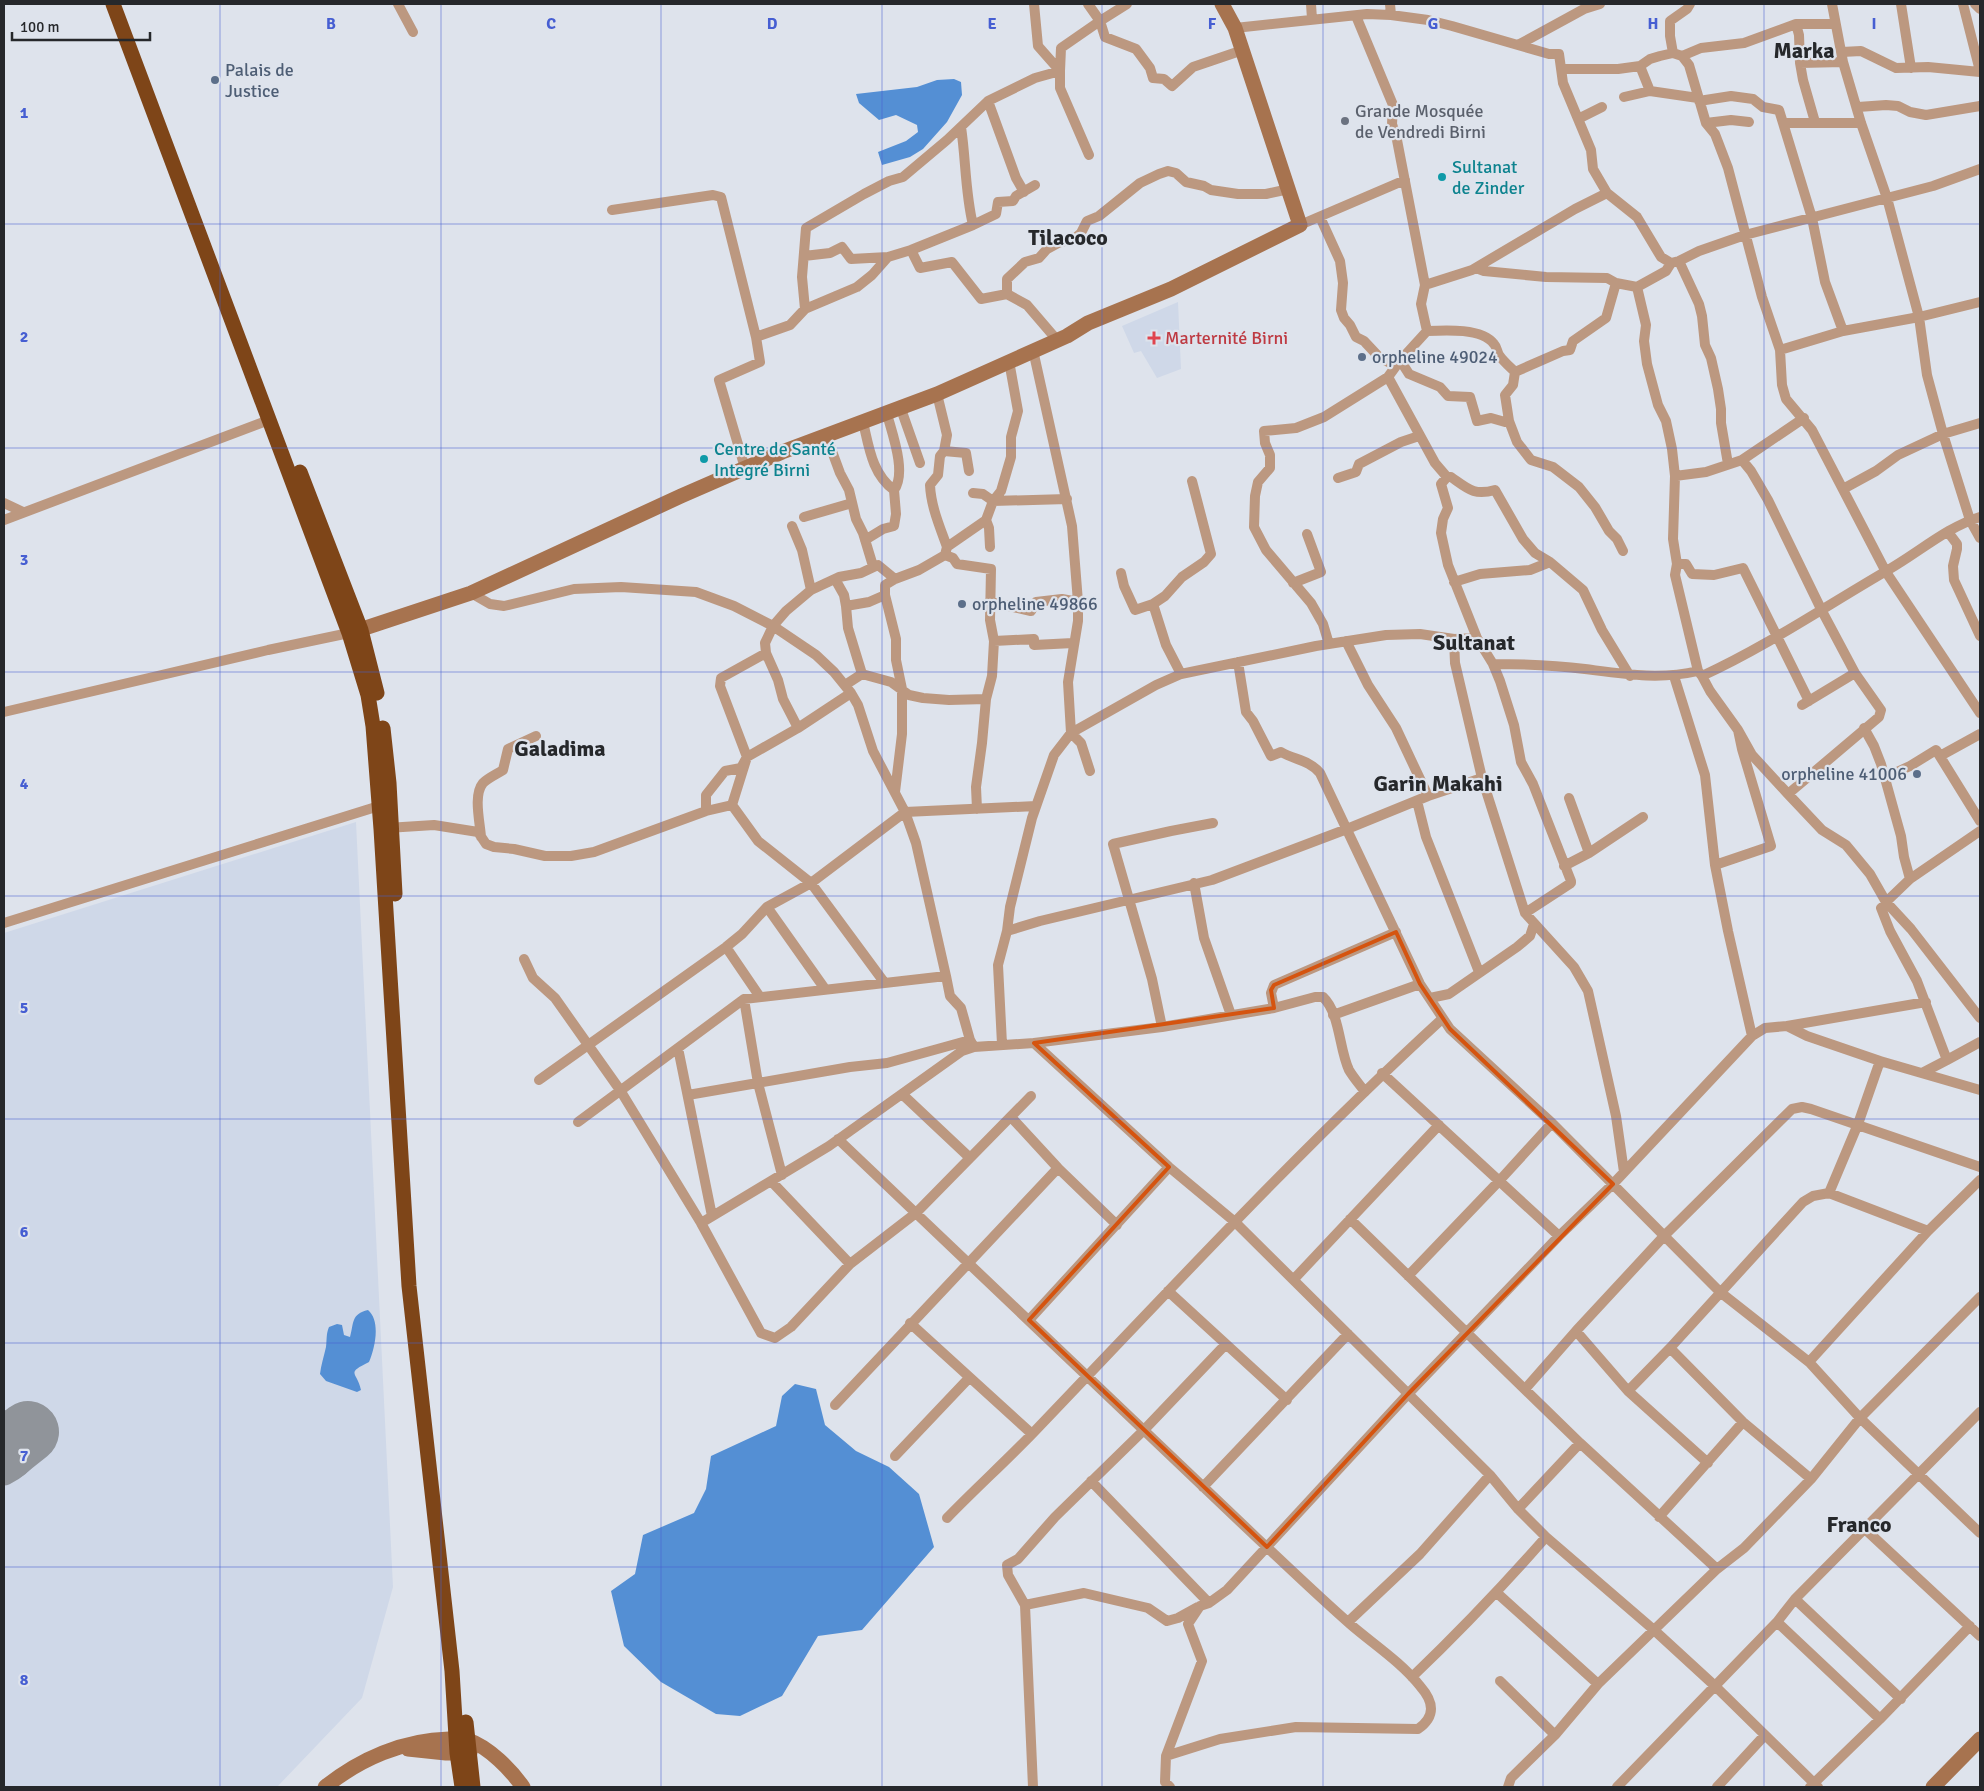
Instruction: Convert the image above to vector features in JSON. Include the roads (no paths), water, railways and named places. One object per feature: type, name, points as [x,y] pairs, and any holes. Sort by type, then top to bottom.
[{"type":"highway","points":[[113,4],[144,74],[278,417],[355,632],[368,696],[383,783],[402,1197],[409,1286],[452,1670],[463,1746],[473,1787]]},
{"type":"highway","points":[[123,4],[144,74]]},
{"type":"highway","points":[[217,263],[269,420],[355,632]]},
{"type":"highway","points":[[383,783],[379,806],[386,828]]},
{"type":"highway","points":[[462,1787],[463,1746]]},
{"type":"street","points":[[398,4],[413,32]]},
{"type":"street","points":[[1034,4],[1038,46],[1060,71]]},
{"type":"street","points":[[1088,4],[1100,21],[1105,38],[1136,49],[1150,68],[1154,78],[1164,79],[1172,86],[1193,67],[1243,50]]},
{"type":"street","points":[[1089,155],[1060,88],[1060,48],[1126,4]]},
{"type":"street","points":[[1222,4],[1235,28],[1243,50],[1300,225]]},
{"type":"street","points":[[1311,4],[1312,19]]},
{"type":"street","points":[[1390,4],[1391,15]]},
{"type":"street","points":[[1518,45],[1584,9],[1600,4]]},
{"type":"street","points":[[1690,4],[1687,9],[1670,21],[1670,36],[1678,54],[1689,65],[1706,123],[1715,134],[1728,168],[1762,297],[1780,350],[1782,385],[1786,399],[1793,410],[1804,418],[1812,430],[1886,572],[1980,713]]},
{"type":"street","points":[[1832,4],[1842,57],[1858,107],[1861,123],[1887,198],[1919,317],[1928,376],[1943,434],[1975,518],[1980,538]]},
{"type":"street","points":[[1901,4],[1911,68]]},
{"type":"street","points":[[1800,63],[1842,57],[1861,51],[1896,68],[1980,71],[1963,4]]},
{"type":"street","points":[[1975,4],[1980,9]]},
{"type":"street","points":[[1235,28],[1312,19],[1391,15],[1428,20],[1482,33],[1549,54],[1558,54],[1563,83],[1590,150],[1593,170],[1606,193],[1637,217],[1662,257],[1675,262],[1699,304],[1702,316],[1704,345],[1711,358],[1718,389],[1721,424],[1728,464]]},
{"type":"street","points":[[1356,16],[1393,105],[1392,124],[1397,140],[1426,285],[1421,304],[1427,331]]},
{"type":"street","points":[[1562,69],[1640,66],[1650,59],[1701,48],[1744,43],[1796,24],[1835,24]]},
{"type":"street","points":[[1796,24],[1799,35],[1803,80],[1814,122]]},
{"type":"street","points":[[1640,66],[1650,91]]},
{"type":"street","points":[[805,309],[802,277],[806,228],[888,181],[903,177],[988,101],[1035,78],[1060,71]]},
{"type":"street","points":[[1624,97],[1650,91],[1698,100],[1731,96],[1753,100],[1763,106],[1779,110],[1812,218],[1825,282],[1842,331]]},
{"type":"street","points":[[988,101],[1016,178],[1024,192]]},
{"type":"street","points":[[1858,107],[1898,106],[1910,112],[1926,115],[1980,106]]},
{"type":"street","points":[[1578,119],[1602,107]]},
{"type":"street","points":[[1706,123],[1731,120],[1749,122]]},
{"type":"street","points":[[1783,123],[1861,123]]},
{"type":"street","points":[[960,127],[965,152],[967,196],[974,225]]},
{"type":"street","points":[[1476,268],[1484,271],[1546,277],[1607,278],[1616,283],[1637,287],[1666,271],[1675,262],[1699,251],[1745,235],[1934,186],[1980,169]]},
{"type":"street","points":[[1007,294],[1007,279],[1025,262],[1039,258],[1047,249],[1058,243],[1075,238],[1081,233],[1087,221],[1098,216],[1140,183],[1159,174],[1168,171],[1176,174],[1186,182],[1212,190],[1238,194],[1266,194],[1288,189]]},
{"type":"street","points":[[4,712],[268,650],[355,632],[470,593],[745,468],[826,435],[937,394],[1057,340],[1088,323],[1171,289],[1300,225],[1405,180]]},
{"type":"street","points":[[804,256],[830,253],[842,247],[851,259],[888,256],[911,250],[974,225],[996,214],[998,202],[1013,201],[1016,196],[1035,185]]},
{"type":"street","points":[[1426,285],[1476,268],[1575,209],[1606,193]]},
{"type":"street","points":[[612,210],[714,195],[721,197],[756,337],[760,362],[719,380],[745,468]]},
{"type":"street","points":[[1320,217],[1340,261],[1343,283],[1341,310],[1356,337],[1364,341],[1379,357],[1398,363],[1409,374],[1440,387],[1448,396],[1470,397],[1477,421],[1491,418],[1505,422],[1510,421]]},
{"type":"street","points":[[911,250],[920,268],[952,262],[981,299],[1007,294],[1027,305],[1057,340]]},
{"type":"street","points":[[756,337],[790,325],[805,309],[857,287],[872,275],[888,256]]},
{"type":"street","points":[[1515,372],[1563,351],[1570,350],[1573,341],[1606,318],[1616,283]]},
{"type":"street","points":[[1637,287],[1646,325],[1644,341],[1647,364],[1658,405],[1666,421],[1672,449],[1675,476],[1672,539],[1677,564],[1675,575],[1700,673],[1710,691],[1738,730],[1752,755],[1822,830],[1846,845],[1870,874],[1886,902],[1911,929],[1980,1018]]},
{"type":"street","points":[[1780,350],[1842,331],[1919,317],[1980,302]]},
{"type":"street","points":[[1329,644],[1323,624],[1310,603],[1266,550],[1254,527],[1254,496],[1258,482],[1270,468],[1270,455],[1265,443],[1264,431],[1296,428],[1324,417],[1388,376],[1427,331],[1457,329],[1468,333],[1481,334],[1494,344],[1499,355],[1515,372]]},
{"type":"street","points":[[1033,350],[1072,526],[1078,621],[1068,682],[1071,734],[1081,743],[1090,771]]},
{"type":"street","points":[[895,792],[902,734],[902,689],[896,660],[896,639],[885,595],[885,585],[894,579],[919,570],[986,520],[993,501],[1001,491],[1011,457],[1012,437],[1018,410],[1008,361]]},
{"type":"street","points":[[1515,372],[1513,385],[1505,395],[1510,421],[1517,442],[1531,460],[1553,467],[1579,487],[1595,507],[1623,550]]},
{"type":"street","points":[[1388,376],[1435,463],[1447,477],[1451,477],[1481,494],[1495,490],[1523,539],[1535,553],[1550,562],[1582,590],[1602,630],[1630,676]]},
{"type":"street","points":[[937,394],[947,435],[944,451],[940,456],[938,475],[930,485],[932,505],[946,551],[957,564],[991,569],[990,620],[994,641],[992,676],[986,699],[976,787],[977,809]]},
{"type":"street","points":[[894,411],[920,463]]},
{"type":"street","points":[[865,540],[883,529],[894,526],[896,514],[894,490],[899,462],[894,411]]},
{"type":"street","points":[[1675,476],[1701,473],[1742,460],[1804,418]]},
{"type":"street","points":[[4,520],[269,420]]},
{"type":"street","points":[[863,422],[876,470],[881,479],[894,490]]},
{"type":"street","points":[[1843,489],[1876,471],[1898,455],[1943,434],[1980,423]]},
{"type":"street","points":[[826,435],[840,473],[849,490],[856,519],[873,566]]},
{"type":"street","points":[[1338,478],[1356,472],[1359,464],[1402,442],[1419,436]]},
{"type":"street","points":[[944,451],[966,453],[969,471]]},
{"type":"street","points":[[1742,460],[1765,494],[1822,611],[1855,673],[1882,710],[1879,717],[1788,794]]},
{"type":"street","points":[[1447,477],[1441,484],[1448,508],[1443,519],[1441,533],[1454,582],[1477,638],[1493,664],[1514,725],[1521,762],[1533,784],[1571,883],[1525,913]]},
{"type":"street","points":[[1121,573],[1124,586],[1135,610],[1153,604],[1165,596],[1182,577],[1212,554],[1192,481]]},
{"type":"street","points":[[973,493],[983,494],[993,501],[1067,499]]},
{"type":"street","points":[[4,503],[23,512]]},
{"type":"street","points":[[804,517],[852,503]]},
{"type":"street","points":[[1493,664],[1584,668],[1630,676],[1674,676],[1700,673],[1739,659],[1822,611],[1948,532],[1975,518]]},
{"type":"street","points":[[986,520],[989,528],[990,547]]},
{"type":"street","points":[[792,526],[802,550],[811,590]]},
{"type":"street","points":[[1948,532],[1957,544],[1953,566],[1954,580],[1980,636]]},
{"type":"street","points":[[1293,583],[1321,572],[1307,534]]},
{"type":"street","points":[[1454,582],[1480,574],[1530,570],[1550,562]]},
{"type":"street","points":[[1677,564],[1686,564],[1692,574],[1714,575],[1743,568],[1776,636],[1805,703],[1855,673]]},
{"type":"street","points":[[798,728],[766,653],[765,643],[773,626],[811,590],[835,579],[861,573],[878,565],[882,566],[894,579]]},
{"type":"street","points":[[835,579],[844,595],[848,628],[862,674]]},
{"type":"street","points":[[470,593],[490,604],[504,606],[574,589],[621,587],[696,592],[734,606],[773,626],[816,655],[848,689],[863,718],[873,750],[905,812],[916,843],[950,996],[961,1008],[972,1044]]},
{"type":"street","points":[[846,606],[870,602],[885,595]]},
{"type":"street","points":[[991,602],[1030,611],[1036,602],[1062,599],[1078,602]]},
{"type":"street","points":[[1153,604],[1166,645],[1181,674]]},
{"type":"street","points":[[1002,1044],[998,965],[1007,931],[1010,907],[1036,806],[1054,754],[1071,734],[1156,685],[1181,674],[1329,644],[1386,635],[1420,634],[1454,639],[1477,638]]},
{"type":"street","points":[[994,641],[1034,639],[1034,645],[1074,643]]},
{"type":"street","points":[[1454,639],[1455,663],[1482,778],[1525,913],[1574,967],[1588,991],[1616,1116],[1624,1172]]},
{"type":"street","points":[[1346,641],[1368,685],[1396,728],[1428,796]]},
{"type":"street","points":[[732,805],[747,757],[720,686],[721,678],[766,653]]},
{"type":"street","points":[[1238,662],[1244,706],[1271,756],[1281,752],[1293,759],[1304,760],[1313,765],[1320,773],[1420,984],[1450,1029],[1552,1123],[1720,1292],[1809,1362],[1860,1418],[1920,1473],[1980,1533]]},
{"type":"street","points":[[862,674],[891,682],[909,695],[923,698],[949,700],[986,699]]},
{"type":"street","points":[[706,811],[706,795],[725,771],[741,768],[747,757],[798,728],[848,689],[862,674]]},
{"type":"street","points":[[1674,676],[1705,775],[1715,865],[1752,1036]]},
{"type":"street","points":[[1864,728],[1874,746],[1884,778],[1910,879]]},
{"type":"street","points":[[1715,865],[1771,846],[1738,730]]},
{"type":"street","points":[[1940,756],[1980,734]]},
{"type":"street","points":[[482,838],[477,791],[484,781],[503,770],[508,748],[536,736]]},
{"type":"street","points":[[1884,778],[1910,766],[1936,750],[1980,820]]},
{"type":"street","points":[[1007,931],[1040,920],[1194,884],[1226,874],[1347,829],[1428,796],[1482,778]]},
{"type":"street","points":[[1568,798],[1589,853]]},
{"type":"street","points":[[1416,801],[1426,836],[1479,972]]},
{"type":"street","points":[[386,828],[434,825],[478,832],[486,844],[494,847],[534,854],[579,855],[594,852],[706,811],[732,805]]},
{"type":"street","points":[[732,805],[758,841],[811,883],[884,982]]},
{"type":"street","points":[[4,923],[379,806]]},
{"type":"street","points":[[539,1080],[587,1044],[726,947],[742,934],[766,907],[811,883],[905,812],[1036,806]]},
{"type":"street","points":[[1564,866],[1589,853],[1644,817]]},
{"type":"street","points":[[1162,1026],[1152,979],[1113,844],[1213,823]]},
{"type":"street","points":[[1947,1060],[1926,1002],[1899,944],[1890,931],[1881,908],[1910,879],[1980,831]]},
{"type":"street","points":[[1194,884],[1202,931],[1231,1015]]},
{"type":"street","points":[[766,907],[825,989]]},
{"type":"street","points":[[1430,998],[1449,994],[1530,936],[1534,924]]},
{"type":"street","points":[[1274,1008],[1271,990],[1274,985],[1396,932]]},
{"type":"street","points":[[726,947],[760,997]]},
{"type":"street","points":[[524,959],[533,978],[555,998],[620,1090],[701,1223],[762,1333],[774,1338],[791,1328],[850,1264],[916,1212],[1031,1096]]},
{"type":"street","points":[[578,1122],[744,999],[946,976]]},
{"type":"street","points":[[1333,1015],[1420,984]]},
{"type":"street","points":[[688,1094],[850,1067],[887,1063],[972,1044],[1034,1043],[1162,1026],[1274,1008],[1316,997],[1323,997],[1327,1001],[1349,1069],[1365,1092]]},
{"type":"street","points":[[744,999],[758,1083],[782,1175]]},
{"type":"street","points":[[1025,1605],[1084,1593],[1148,1608],[1167,1621],[1178,1618],[1227,1590],[1408,1394],[1559,1236],[1613,1184],[1752,1036],[1765,1028],[1787,1026],[1926,1002]]},
{"type":"street","points":[[947,1518],[1032,1434],[1086,1375],[1382,1073],[1442,1019]]},
{"type":"street","points":[[1787,1026],[1807,1036],[1880,1061],[1924,1072],[1980,1090]]},
{"type":"street","points":[[1924,1072],[1980,1042]]},
{"type":"street","points":[[1034,1043],[1169,1167],[1235,1222],[1490,1475],[1518,1509],[1546,1537],[1654,1630],[1715,1686],[1814,1786],[1901,1699],[1970,1626]]},
{"type":"street","points":[[701,1223],[772,1182],[838,1139],[972,1044]]},
{"type":"street","points":[[678,1048],[712,1216]]},
{"type":"street","points":[[1829,1194],[1858,1124],[1880,1061]]},
{"type":"street","points":[[1382,1073],[1559,1236]]},
{"type":"street","points":[[902,1094],[969,1157]]},
{"type":"street","points":[[1526,1388],[1576,1330],[1665,1235],[1792,1108],[1810,1108],[1980,1166]]},
{"type":"street","points":[[1011,1117],[1058,1168],[1117,1225]]},
{"type":"street","points":[[1408,1276],[1552,1123]]},
{"type":"street","points":[[1294,1279],[1439,1125]]},
{"type":"street","points":[[838,1139],[1267,1547],[1348,1622],[1412,1677],[1428,1697],[1432,1707],[1426,1723],[1418,1729],[1296,1727],[1220,1740],[1166,1756]]},
{"type":"street","points":[[1029,1320],[1169,1167]]},
{"type":"street","points":[[835,1405],[910,1323],[1058,1168]]},
{"type":"street","points":[[1809,1362],[1928,1231],[1980,1180]]},
{"type":"street","points":[[772,1182],[850,1264]]},
{"type":"street","points":[[1628,1391],[1670,1348],[1803,1202],[1813,1196],[1829,1194],[1928,1231]]},
{"type":"street","points":[[1350,1219],[1466,1333],[1526,1388],[1580,1443],[1717,1569]]},
{"type":"street","points":[[1168,1291],[1287,1400]]},
{"type":"street","points":[[1508,1787],[1511,1778],[1555,1735],[1598,1684],[1717,1569],[1744,1548],[1811,1479],[1860,1418],[1980,1297]]},
{"type":"street","points":[[910,1323],[1032,1434]]},
{"type":"street","points":[[1576,1330],[1628,1391],[1708,1463]]},
{"type":"street","points":[[1203,1486],[1348,1334]]},
{"type":"street","points":[[1033,1787],[1025,1605],[1008,1575],[1007,1565],[1018,1559],[1055,1517],[1144,1430],[1226,1344]]},
{"type":"street","points":[[1670,1348],[1743,1422],[1811,1479]]},
{"type":"street","points":[[894,1456],[970,1378]]},
{"type":"street","points":[[1617,1787],[1777,1622],[1795,1599],[1866,1530],[1980,1412]]},
{"type":"street","points":[[1659,1517],[1743,1422]]},
{"type":"street","points":[[1518,1509],[1580,1443]]},
{"type":"street","points":[[1348,1622],[1420,1554],[1490,1475]]},
{"type":"street","points":[[1091,1481],[1204,1604]]},
{"type":"street","points":[[1866,1530],[1980,1636]]},
{"type":"street","points":[[1412,1677],[1497,1593],[1546,1537]]},
{"type":"street","points":[[1497,1593],[1598,1684]]},
{"type":"street","points":[[1795,1599],[1901,1699]]},
{"type":"street","points":[[1170,1787],[1164,1782],[1166,1756],[1202,1661],[1188,1624],[1204,1604]]},
{"type":"street","points":[[1777,1622],[1880,1720]]},
{"type":"street","points":[[1500,1681],[1555,1735]]},
{"type":"street","points":[[1717,1787],[1765,1735]]},
{"type":"street","points":[[1933,1787],[1980,1739]]},
{"type":"street","points":[[325,1787],[351,1768],[395,1749],[435,1740],[489,1753],[508,1768],[523,1787]]},
{"type":"water","points":[[954,79],[961,82],[962,95],[947,122],[923,149],[910,157],[882,165],[878,152],[906,141],[918,132],[917,125],[896,115],[879,120],[859,103],[856,94],[917,87],[937,80]]},
{"type":"water","points":[[368,1310],[374,1321],[376,1335],[369,1362],[354,1373],[361,1390],[357,1392],[326,1381],[320,1374],[329,1327],[337,1324],[342,1325],[344,1335],[350,1337],[356,1317]]},
{"type":"water","points":[[795,1384],[816,1389],[825,1425],[856,1451],[889,1467],[919,1494],[934,1547],[862,1630],[818,1636],[782,1696],[740,1716],[716,1714],[661,1682],[624,1646],[611,1591],[635,1574],[643,1535],[694,1513],[706,1489],[711,1456],[776,1426],[782,1396]]},
{"type":"place","name":"Palais de Justice","points":[[215,80]]},
{"type":"place","name":"Grande Mosquée de Vendredi Birni","points":[[1345,121]]},
{"type":"place","name":"Sultanat de Zinder","points":[[1442,177]]},
{"type":"place","name":"Marternité Birni","points":[[1154,338]]},
{"type":"place","name":"orpheline 49024","points":[[1362,357]]},
{"type":"place","name":"Centre de Santé Integré Birni","points":[[704,459]]},
{"type":"place","name":"orpheline 49866","points":[[962,604]]},
{"type":"place","name":"orpheline 41006","points":[[1917,774]]},
{"type":"district","name":"Marka","points":[[1804,50]]},
{"type":"district","name":"Tilacoco","points":[[1068,237]]},
{"type":"district","name":"Sultanat","points":[[1474,642]]},
{"type":"district","name":"Galadima","points":[[560,748]]},
{"type":"district","name":"Garin Makahi","points":[[1438,783]]},
{"type":"district","name":"Franco","points":[[1859,1524]]}]
